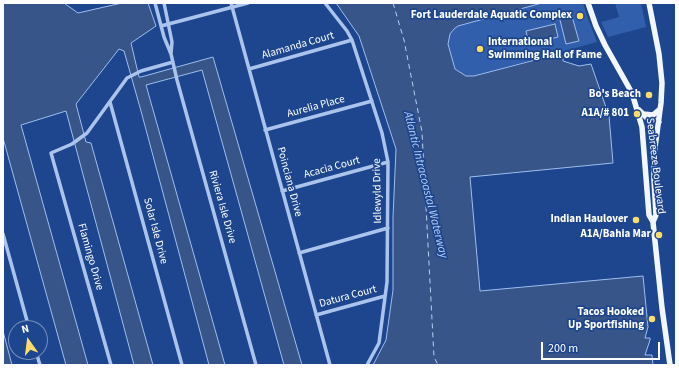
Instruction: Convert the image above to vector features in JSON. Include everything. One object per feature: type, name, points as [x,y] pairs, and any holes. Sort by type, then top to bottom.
[{"type":"main road","name":"Seabreeze Boulevard","points":[[588,3],[599,32],[628,85],[639,111],[644,142],[649,215],[653,222],[662,308],[670,365]]},
{"type":"main road","points":[[649,3],[661,67],[662,83],[661,108],[654,155],[656,215],[653,222]]},
{"type":"main road","points":[[639,111],[648,116],[653,116],[661,108]]},
{"type":"main road","points":[[639,111],[649,120],[658,122]]},
{"type":"street","name":"Riviera Isle Drive","points":[[155,3],[171,54],[256,365]]},
{"type":"street","name":"Riviera Isle Drive","points":[[164,3],[172,42],[171,54]]},
{"type":"street","points":[[161,26],[231,5],[248,3]]},
{"type":"street","name":"Idlewyld Drive","points":[[325,3],[347,31],[352,40],[382,133],[388,162],[387,282],[379,343],[367,365]]},
{"type":"street","name":"Poinciana Drive","points":[[231,5],[330,365]]},
{"type":"street","name":"Alamanda Court","points":[[249,69],[352,40]]},
{"type":"street","points":[[110,102],[127,78],[141,71],[173,64]]},
{"type":"street","name":"Aurelia Place","points":[[265,130],[372,100]]},
{"type":"street","name":"Flamingo Drive","points":[[110,102],[87,133],[72,144],[51,153],[111,365]]},
{"type":"street","name":"Solar Isle Drive","points":[[110,102],[182,365]]},
{"type":"street","name":"Acacia Court","points":[[282,191],[388,162]]},
{"type":"street","points":[[299,253],[388,228]]},
{"type":"street","points":[[3,234],[27,320]]},
{"type":"street","name":"Datura Court","points":[[316,315],[385,296]]},
{"type":"shaded area","points":[[542,3],[583,3],[597,42],[474,76],[466,76],[455,69],[448,44],[450,34],[454,29],[458,26]]},
{"type":"shaded area","points":[[615,3],[641,3],[646,27],[608,37],[601,22],[619,17]]},
{"type":"water","points":[[3,3],[64,3],[78,13],[122,3],[148,3],[156,26],[131,43],[139,77],[213,57],[302,365],[284,365],[202,70],[146,85],[225,365],[209,365],[124,51],[119,49],[76,104],[86,142],[91,143],[153,365],[134,365],[66,111],[21,125],[88,365],[66,365],[3,138]]},
{"type":"water","name":"Atlantic Intracoastal Waterway","points":[[336,3],[542,3],[458,26],[454,29],[450,34],[448,44],[455,69],[466,76],[474,76],[558,54],[558,56],[563,56],[563,61],[579,66],[591,64],[609,116],[613,163],[470,177],[480,291],[643,276],[648,327],[645,338],[650,338],[645,355],[652,355],[653,365],[373,365],[386,340],[393,290],[393,217],[396,149],[359,36]]},
{"type":"water","points":[[571,13],[579,41],[566,44],[559,16]]},
{"type":"water","points":[[555,24],[558,37],[529,44],[526,31]]},
{"type":"water","points":[[3,331],[8,350],[8,360],[11,360],[12,365],[3,365]]},
{"type":"ferry route","points":[[393,3],[404,40],[422,132],[434,357],[438,365]]},
{"type":"place","name":"Fort Lauderdale Aquatic Complex","points":[[580,16]]},
{"type":"place","name":"International Swimming Hall of Fame","points":[[480,49]]},
{"type":"place","name":"Bo's Beach","points":[[649,95]]},
{"type":"place","name":"A1A/# 801","points":[[637,114]]},
{"type":"place","name":"Indian Haulover","points":[[636,220]]},
{"type":"place","name":"A1A/Bahia Mar","points":[[659,235]]},
{"type":"place","name":"Tacos Hooked Up Sportfishing","points":[[652,319]]}]
